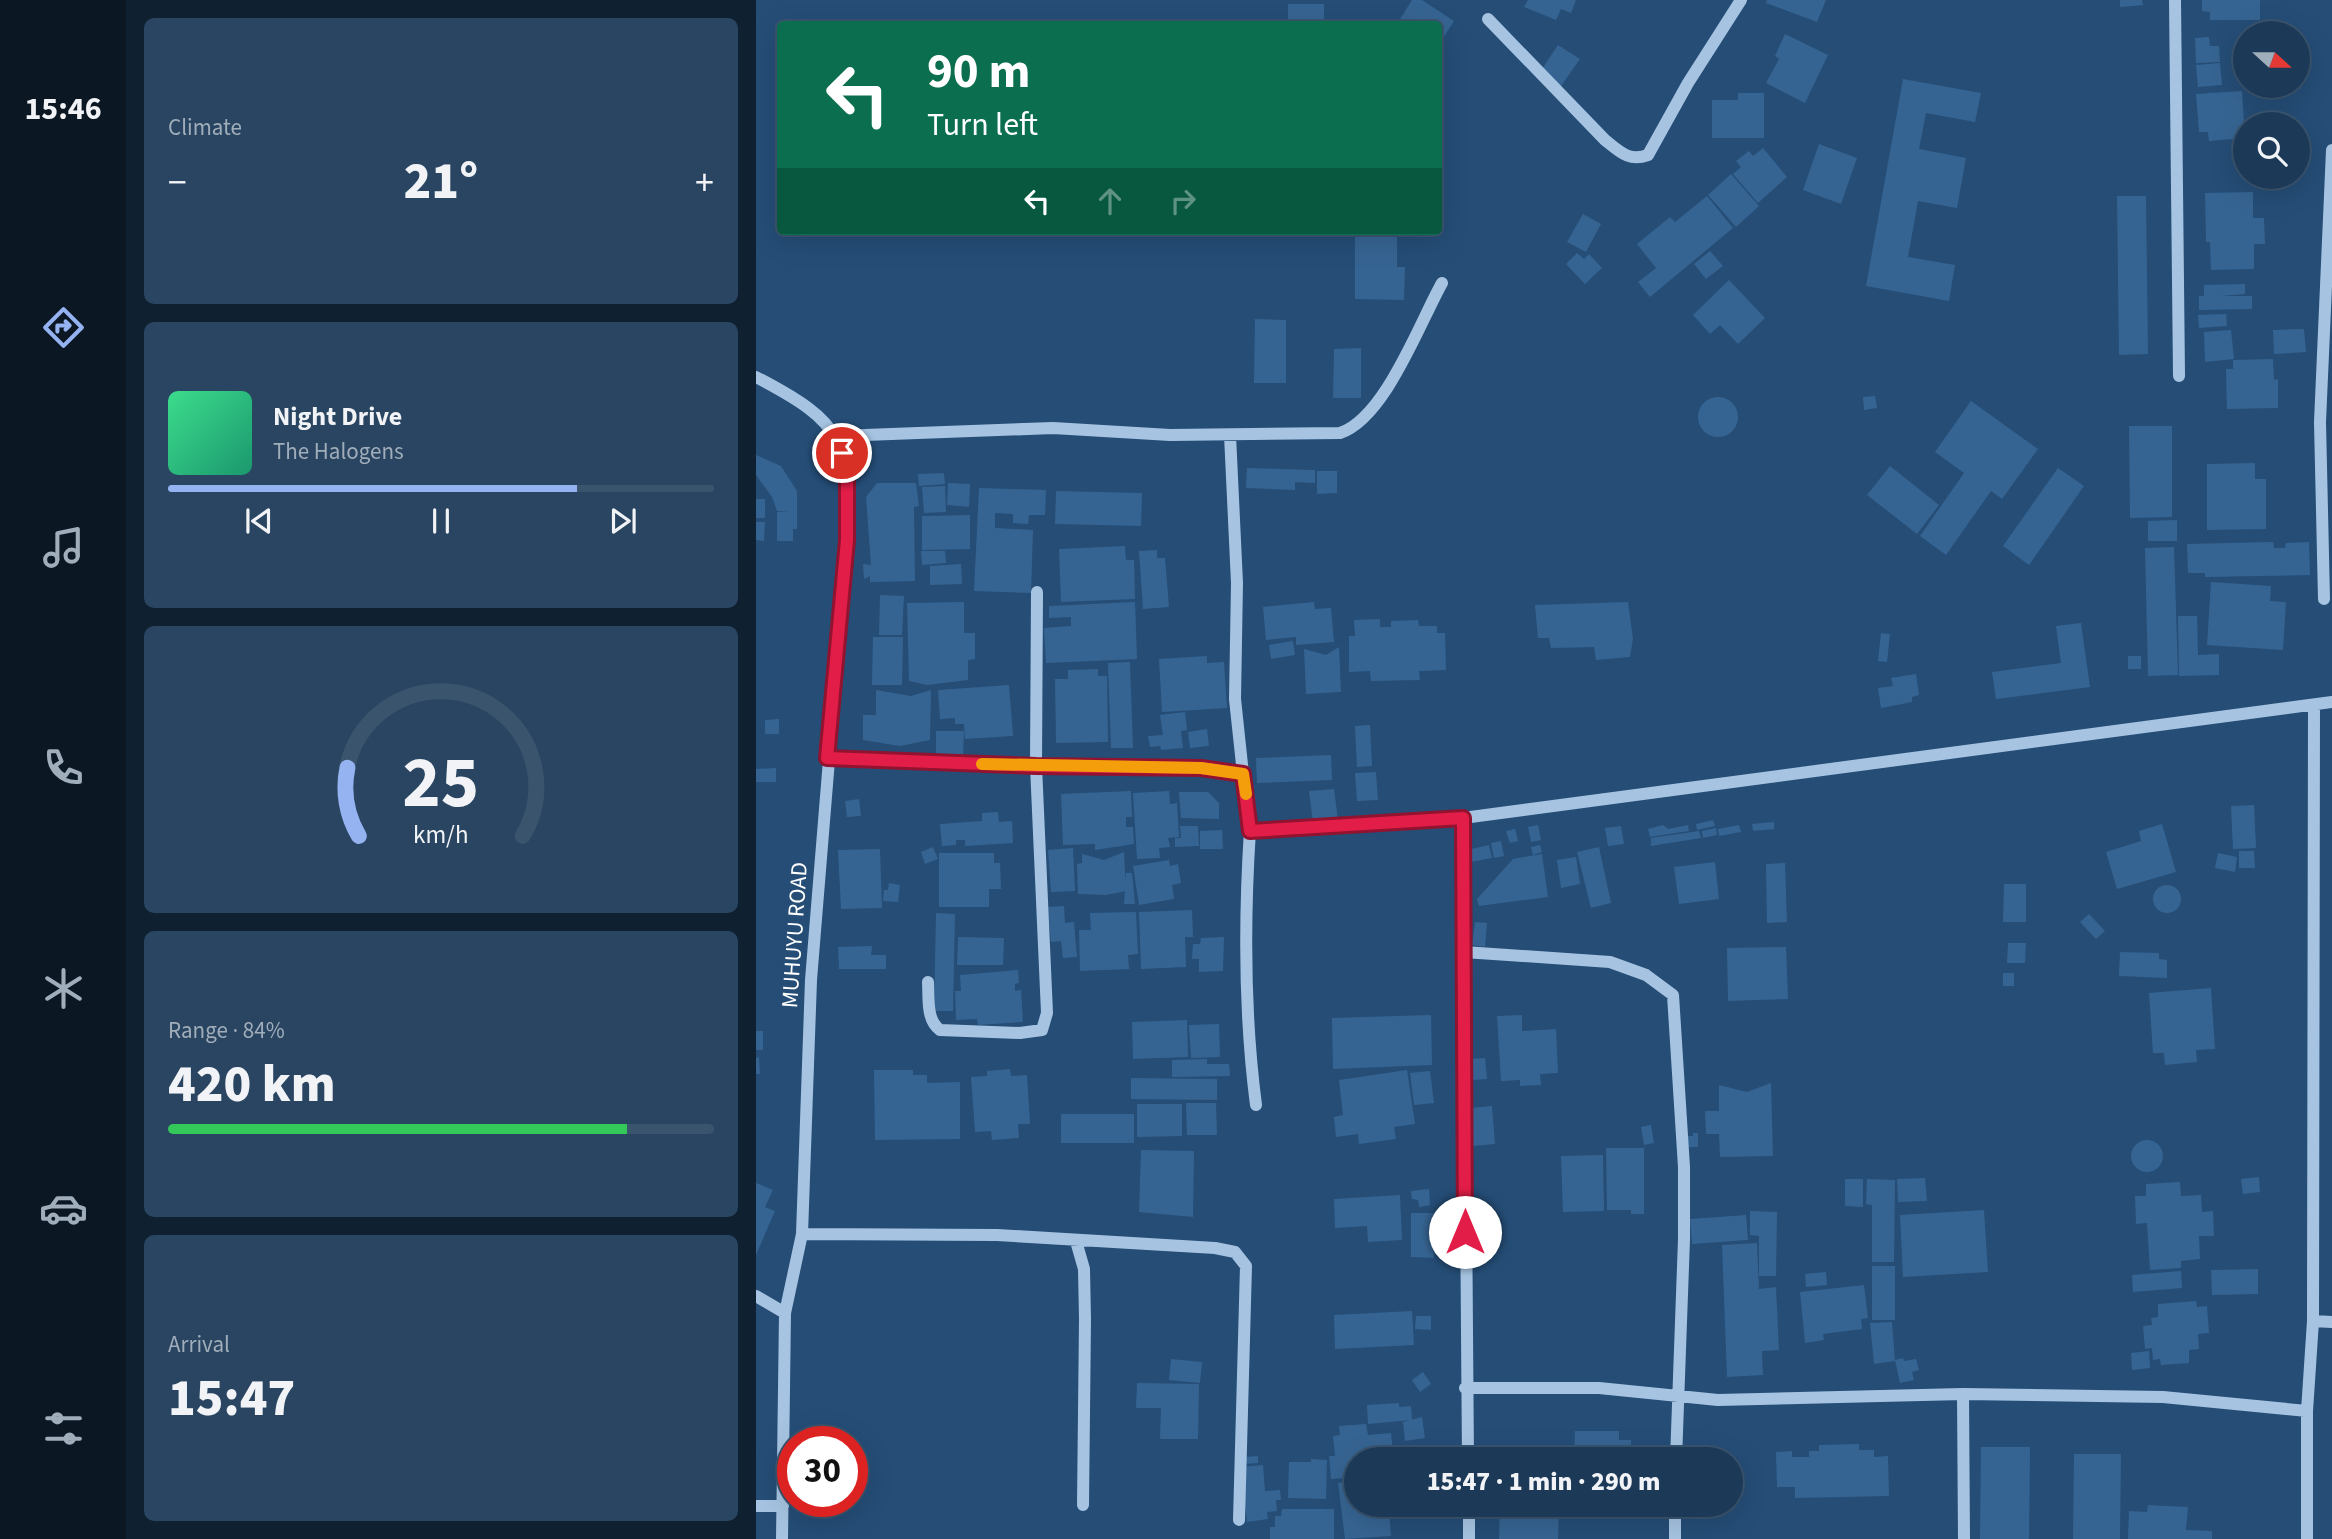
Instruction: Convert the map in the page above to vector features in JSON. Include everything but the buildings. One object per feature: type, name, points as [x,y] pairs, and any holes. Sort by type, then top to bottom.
[{"type":"street","points":[[1488,19],[1605,140],[1627,157],[1638,159],[1648,155],[1688,83],[1741,0]]},
{"type":"street","points":[[2175,0],[2179,376]]},
{"type":"street","points":[[2324,599],[2320,422],[2332,150]]},
{"type":"street","points":[[756,377],[795,398],[838,436],[1054,428],[1230,435],[1340,433],[1353,428],[1393,380],[1442,283]]},
{"type":"street","points":[[1230,435],[1237,583],[1235,699],[1250,831],[1245,908],[1247,1031],[1256,1105]]},
{"type":"street","name":"MUHUYU ROAD","points":[[784,1426],[785,1313],[802,1234],[811,981],[827,758],[847,540],[847,470],[838,436]]},
{"type":"street","points":[[928,982],[930,1017],[933,1025],[940,1030],[1020,1034],[1042,1030],[1048,1013],[1036,766],[1037,592]]},
{"type":"street","points":[[1250,831],[1463,818],[2332,702]]},
{"type":"street","points":[[2307,1539],[2308,1411],[2313,1321],[2314,705]]},
{"type":"street","points":[[827,758],[1036,766],[1201,768],[1243,774]]},
{"type":"street","points":[[1463,818],[1467,1447]]},
{"type":"street","points":[[1464,953],[1610,962],[1646,975],[1673,995],[1684,1167],[1685,1239],[1676,1447]]},
{"type":"street","points":[[802,1234],[997,1235],[1215,1248],[1235,1252],[1246,1266],[1239,1520]]},
{"type":"street","points":[[1076,1241],[1084,1269],[1083,1505]]},
{"type":"street","points":[[756,1296],[785,1313]]},
{"type":"street","points":[[2313,1321],[2332,1322]]},
{"type":"street","points":[[1465,1388],[1600,1388],[1718,1400],[1963,1394],[2163,1397],[2308,1411]]},
{"type":"street","points":[[1963,1394],[1964,1539]]},
{"type":"street","points":[[756,1506],[777,1506]]},
{"type":"street","name":"MUHUYU ROAD","points":[[782,1539],[783,1517]]},
{"type":"street","points":[[1469,1517],[1469,1539]]},
{"type":"street","points":[[1675,1517],[1675,1539]]},
{"type":"slow traffic","points":[[982,764],[1201,768],[1243,774],[1246,794]]},
{"type":"route","points":[[842,453],[847,470],[847,540],[827,758],[1036,766],[1201,768],[1243,774],[1250,831],[1463,818],[1465,1232]]}]
